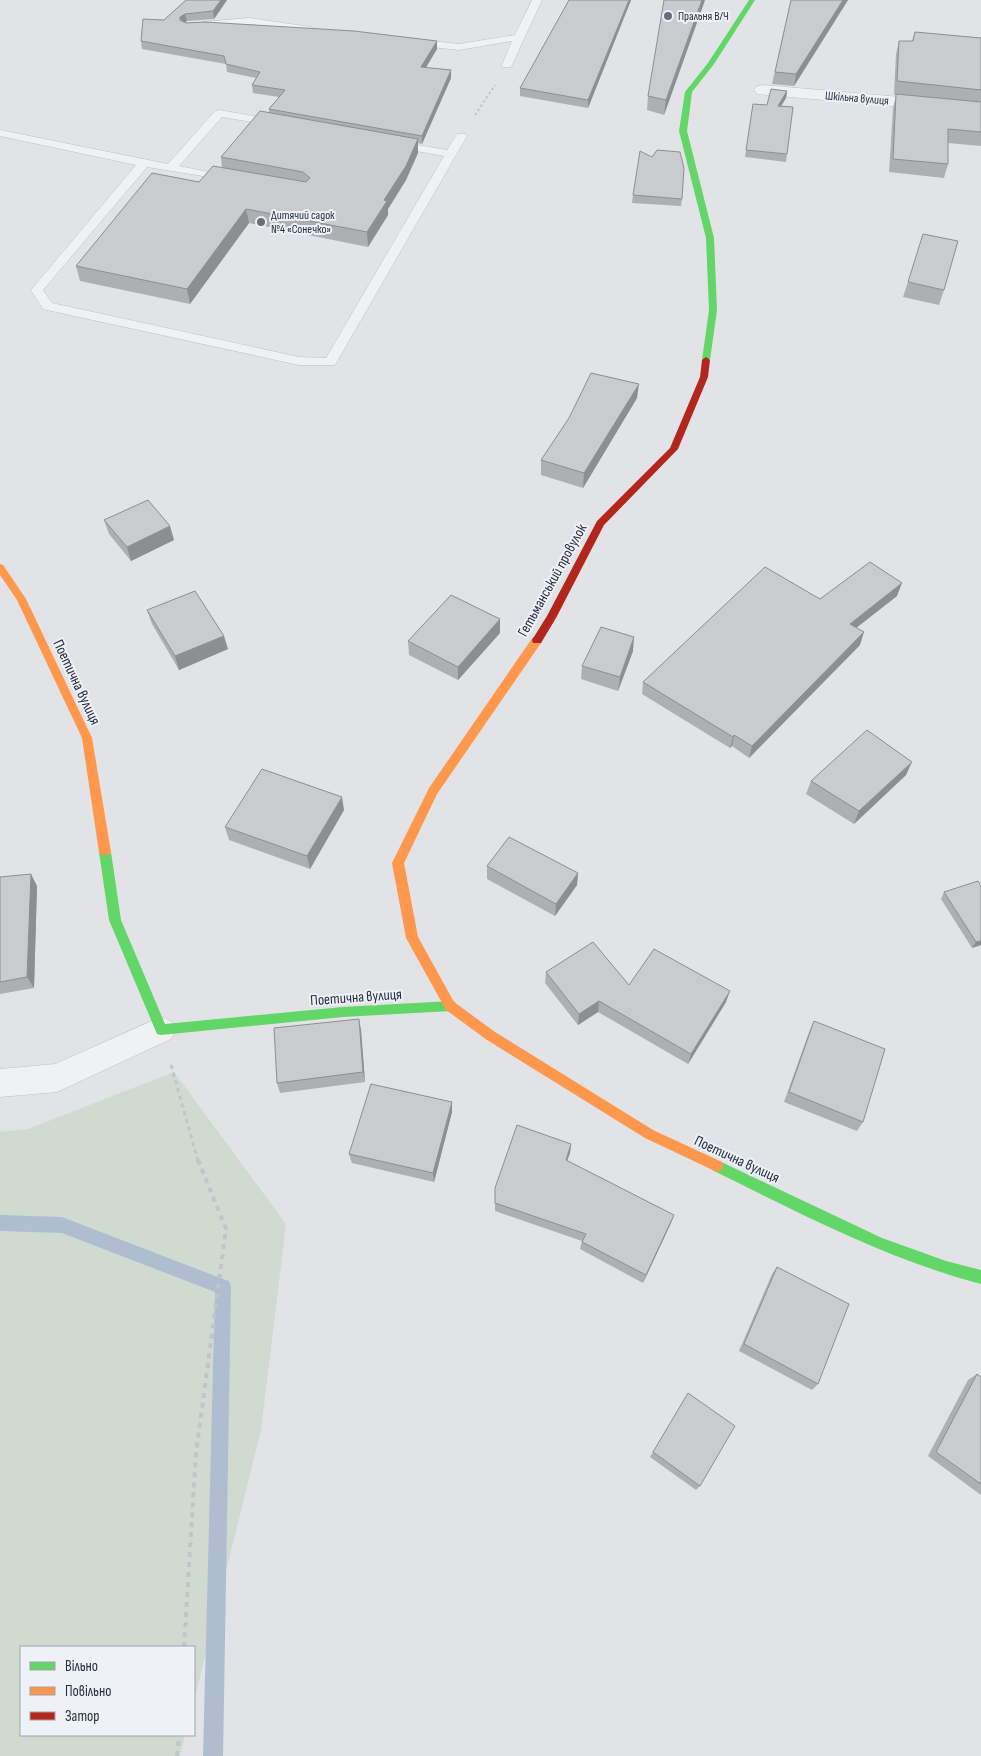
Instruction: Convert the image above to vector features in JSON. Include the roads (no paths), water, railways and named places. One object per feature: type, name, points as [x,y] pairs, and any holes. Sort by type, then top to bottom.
[{"type":"street","name":"Гетьманський провулок","points":[[450,1006],[412,938],[398,863],[433,791],[508,685],[551,618],[600,523],[674,449],[704,377],[713,310],[710,238],[683,131],[689,92],[711,64],[752,0]]},
{"type":"street","name":"Шкільна вулиця","points":[[763,90],[981,109]]},
{"type":"street","name":"Поетична вулиця","points":[[0,567],[21,599],[87,738],[115,920],[161,1030],[343,1012],[450,1006],[491,1036],[649,1134],[877,1242],[942,1268],[981,1276]]},
{"type":"street","points":[[0,1083],[58,1078],[161,1030]]},
{"type":"lane","points":[[507,65],[531,9],[537,0]]},
{"type":"lane","points":[[187,26],[249,21],[322,31]]},
{"type":"lane","points":[[400,40],[459,47],[520,37]]},
{"type":"lane","points":[[171,168],[219,113],[286,125]]},
{"type":"lane","points":[[0,133],[247,182]]},
{"type":"lane","points":[[144,163],[37,290],[47,306],[299,361],[330,362],[461,136]]},
{"type":"lane","points":[[383,142],[450,154]]},
{"type":"waterway","points":[[0,1223],[62,1225],[223,1287],[213,1756]]},
{"type":"place","name":"Пральня В/Ч","points":[[668,16]]},
{"type":"place","name":"Дитячий садок №4 «Сонечко»","points":[[261,222]]}]
